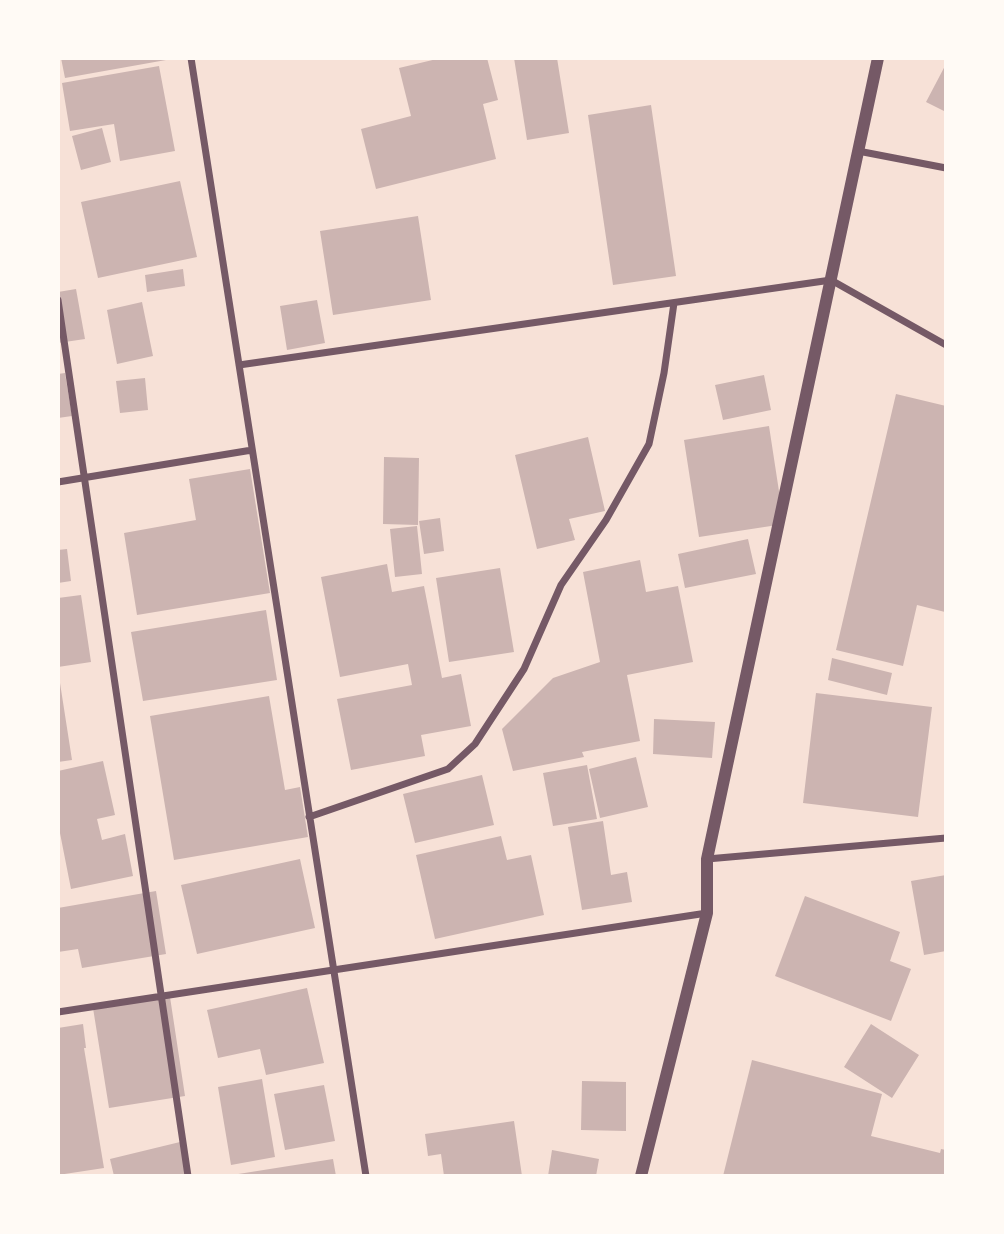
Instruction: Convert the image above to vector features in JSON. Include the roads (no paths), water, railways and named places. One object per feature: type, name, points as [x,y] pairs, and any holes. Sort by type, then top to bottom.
[{"type":"street","points":[[191,58],[366,1176]]},
{"type":"street","points":[[641,1176],[707,913],[707,859],[878,58]]},
{"type":"street","points":[[858,150],[946,168]]},
{"type":"street","points":[[239,365],[831,280],[946,345]]},
{"type":"street","points":[[58,300],[188,1176]]},
{"type":"street","points":[[309,817],[448,769],[475,744],[524,669],[561,585],[606,520],[649,444],[664,373],[674,303]]},
{"type":"street","points":[[58,482],[252,450]]},
{"type":"street","points":[[707,859],[946,838]]},
{"type":"street","points":[[58,1012],[707,913]]}]
